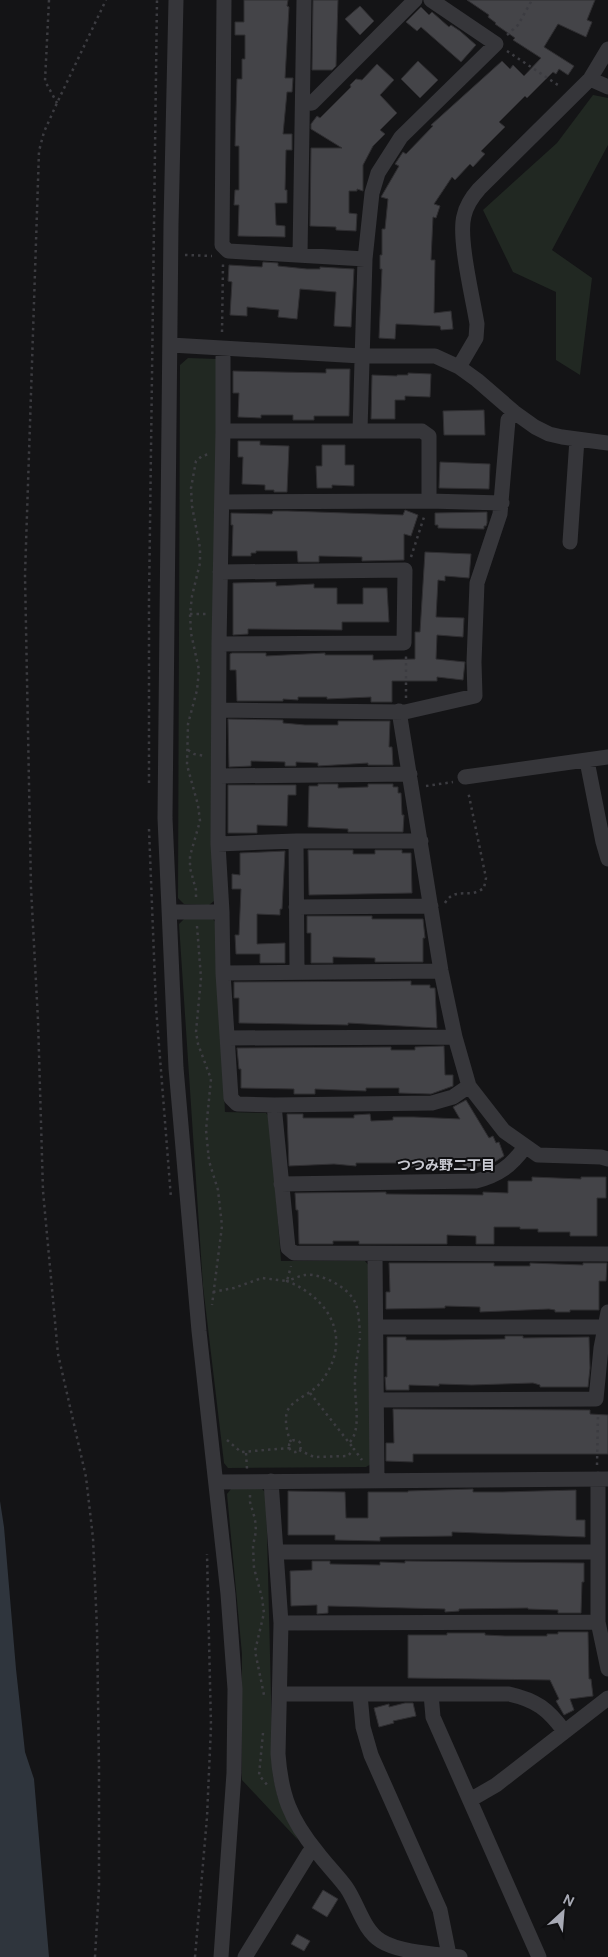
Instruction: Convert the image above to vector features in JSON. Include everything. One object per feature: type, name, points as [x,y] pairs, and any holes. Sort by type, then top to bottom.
[{"type":"street","points":[[176,0],[171,255],[165,809],[176,1068],[199,1331],[228,1594],[235,1690],[234,1773],[221,1957]]},
{"type":"street","points":[[224,0],[222,246],[224,252],[228,250],[365,259]]},
{"type":"street","points":[[300,254],[304,0]]},
{"type":"street","points":[[303,104],[312,103],[415,0]]},
{"type":"street","points":[[360,430],[365,259],[372,193],[378,173],[401,137],[496,44],[431,0]]},
{"type":"street","points":[[459,367],[476,338],[476,324],[462,234],[463,217],[470,201],[478,189],[590,79],[608,49]]},
{"type":"street","points":[[590,79],[608,87]]},
{"type":"street","points":[[170,345],[362,356],[435,356],[459,367],[535,428],[549,434],[608,443]]},
{"type":"street","points":[[224,357],[218,844],[223,972],[231,1098],[237,1104],[274,1105],[432,1103],[454,1097],[469,1086]]},
{"type":"street","points":[[219,710],[402,712],[475,696],[474,662],[477,584],[500,514],[508,420],[518,415]]},
{"type":"street","points":[[223,431],[422,431],[429,436],[429,501]]},
{"type":"street","points":[[570,542],[578,439]]},
{"type":"street","points":[[223,502],[429,501],[502,503]]},
{"type":"street","points":[[219,644],[404,643],[405,570],[220,572]]},
{"type":"street","points":[[402,712],[402,737],[420,841],[437,906],[441,971],[455,1037],[469,1086],[504,1131],[538,1155],[601,1157],[608,1159]]},
{"type":"street","points":[[466,779],[608,758]]},
{"type":"street","points":[[587,761],[608,859]]},
{"type":"street","points":[[219,776],[411,781]]},
{"type":"street","points":[[218,844],[296,841],[420,841]]},
{"type":"street","points":[[296,841],[297,971]]},
{"type":"street","points":[[296,907],[437,906]]},
{"type":"street","points":[[170,912],[222,912]]},
{"type":"street","points":[[223,972],[441,971]]},
{"type":"street","points":[[227,1038],[455,1037]]},
{"type":"street","points":[[274,1105],[288,1248],[294,1253],[608,1254]]},
{"type":"street","points":[[281,1184],[476,1181],[494,1176],[515,1160],[525,1147]]},
{"type":"street","points":[[375,1254],[377,1480]]},
{"type":"street","points":[[377,1400],[596,1399],[608,1312]]},
{"type":"street","points":[[376,1327],[605,1327]]},
{"type":"street","points":[[216,1482],[248,1477],[271,1481],[601,1476],[597,1552],[598,1622],[608,1669]]},
{"type":"street","points":[[271,1481],[281,1624],[278,1754],[286,1804],[301,1830],[346,1888],[373,1934],[382,1942],[397,1948],[454,1956],[440,1910],[371,1754],[363,1727],[360,1695]]},
{"type":"street","points":[[277,1552],[597,1552]]},
{"type":"street","points":[[281,1624],[598,1622]]},
{"type":"street","points":[[280,1694],[509,1694],[526,1698],[537,1704],[553,1716],[564,1731]]},
{"type":"street","points":[[431,1694],[433,1717],[539,1957]]},
{"type":"street","points":[[470,1800],[496,1785],[608,1698]]},
{"type":"street","points":[[245,1957],[309,1853],[314,1848]]},
{"type":"path","points":[[49,0],[45,81],[57,103]]},
{"type":"path","points":[[96,1957],[99,1887],[99,1768],[97,1630],[93,1538],[86,1477],[58,1354],[43,1190],[31,858],[25,574],[40,151],[44,132],[106,0]]},
{"type":"path","points":[[532,0],[518,25],[496,44],[562,88]]},
{"type":"path","points":[[171,255],[224,252],[222,332]]},
{"type":"path","points":[[196,902],[196,890],[190,868],[190,856],[196,841],[200,821],[198,805],[187,765],[188,724],[197,690],[199,670],[191,633],[190,614],[192,596],[200,563],[200,548],[192,506],[191,488],[196,461],[202,456],[223,453]]},
{"type":"path","points":[[405,570],[409,564],[429,501]]},
{"type":"path","points":[[402,712],[406,649],[404,643]]},
{"type":"path","points":[[411,781],[466,779],[486,878],[484,888],[474,893],[458,892],[437,906]]},
{"type":"path","points":[[196,922],[201,978],[196,1032],[198,1044],[211,1079],[206,1130],[209,1161],[218,1190],[222,1226],[212,1307]]},
{"type":"path","points":[[286,1281],[290,1267]]},
{"type":"path","points":[[286,1281],[305,1275],[315,1275],[338,1284],[346,1290],[355,1302],[360,1336],[355,1381],[357,1415],[354,1438],[350,1442]]},
{"type":"path","points":[[213,1292],[234,1288],[262,1278],[286,1281],[298,1286],[314,1297],[326,1309],[335,1326],[337,1345],[333,1364],[321,1382],[310,1393],[289,1407],[286,1414],[291,1442],[290,1448]]},
{"type":"path","points":[[310,1393],[350,1442],[363,1462]]},
{"type":"path","points":[[596,1399],[601,1476]]},
{"type":"path","points":[[226,1431],[227,1441],[241,1452],[246,1453],[290,1448],[294,1452],[300,1450],[314,1457],[331,1457],[348,1456],[354,1448]]},
{"type":"path","points":[[291,1442],[300,1441],[300,1450]]},
{"type":"path","points":[[246,1453],[250,1502],[256,1531],[254,1568],[261,1591],[264,1613],[256,1651],[265,1701]]},
{"type":"path","points":[[263,1730],[259,1775],[274,1790],[284,1792]]},
{"type":"shaded area","points":[[593,95],[608,98],[608,145],[552,250],[592,278],[580,375],[556,360],[556,292],[513,272],[483,210],[557,143]]},
{"type":"shaded area","points":[[188,358],[217,359],[214,901],[209,905],[184,904],[178,898],[180,365]]},
{"type":"shaded area","points":[[186,917],[213,919],[216,923],[225,1112],[266,1113],[270,1118],[281,1261],[365,1261],[370,1267],[371,1464],[366,1467],[228,1468],[224,1463],[203,1286],[179,924]]},
{"type":"shaded area","points":[[261,1488],[266,1493],[273,1776],[278,1798],[298,1840],[242,1780],[242,1654],[227,1494],[231,1489]]},
{"type":"shaded area","points":[[0,1501],[25,1752],[34,1779],[49,1957],[0,1957]]},
{"type":"building","points":[[244,0],[288,0],[285,78],[293,78],[292,92],[287,92],[283,134],[292,134],[292,150],[286,150],[285,190],[287,190],[287,203],[275,203],[276,225],[285,226],[285,237],[238,236],[239,205],[234,205],[235,190],[239,190],[239,146],[235,146],[237,79],[242,79],[242,59],[245,59],[245,35],[235,35],[235,22],[244,22]]},
{"type":"building","points":[[313,0],[338,0],[336,66],[332,70],[312,70]]},
{"type":"building","points":[[467,0],[595,0],[587,20],[592,22],[586,37],[558,24],[544,47],[574,66],[568,75],[559,69],[556,74],[553,72],[527,98],[525,96],[499,122],[505,127],[481,151],[485,154],[473,167],[470,164],[455,180],[452,177],[434,204],[440,206],[436,218],[433,217],[431,260],[435,260],[434,313],[451,311],[453,329],[441,330],[440,326],[396,324],[395,339],[379,338],[382,269],[380,269],[380,255],[382,255],[382,229],[385,229],[388,199],[381,197],[399,166],[395,164],[403,152],[406,154],[433,126],[431,125],[502,61],[510,69],[513,65],[524,76],[541,58],[513,40],[515,38],[495,24],[488,17],[489,15]]},
{"type":"building","points":[[360,6],[374,21],[360,35],[345,19]]},
{"type":"building","points":[[421,7],[429,15],[432,12],[449,27],[451,25],[460,31],[476,45],[461,62],[421,27],[417,31],[406,22]]},
{"type":"building","points":[[418,61],[438,80],[420,98],[401,79]]},
{"type":"building","points":[[377,64],[394,80],[380,95],[397,113],[380,130],[385,134],[373,146],[363,165],[363,191],[357,189],[357,191],[349,191],[349,213],[357,214],[356,231],[336,230],[336,227],[310,226],[311,148],[342,148],[311,129],[311,124],[317,116],[320,118],[351,87],[350,85],[356,79],[362,80]]},
{"type":"building","points":[[263,262],[278,263],[278,266],[307,269],[320,269],[320,267],[354,269],[351,327],[334,326],[336,292],[300,289],[297,319],[278,317],[279,310],[247,307],[247,316],[230,315],[232,282],[228,281],[229,265],[262,267]]},
{"type":"building","points":[[326,369],[350,369],[349,416],[314,416],[314,420],[293,420],[293,415],[261,415],[261,418],[238,417],[239,393],[233,393],[233,371],[326,373]]},
{"type":"building","points":[[408,373],[431,374],[430,397],[405,396],[405,400],[395,400],[395,419],[371,419],[372,375],[397,376],[408,375]]},
{"type":"building","points":[[484,410],[485,435],[444,435],[443,411]]},
{"type":"building","points":[[238,441],[260,441],[260,445],[289,446],[287,492],[265,490],[265,485],[242,484],[243,457],[238,457]]},
{"type":"building","points":[[322,445],[345,445],[345,465],[354,465],[354,486],[332,485],[332,488],[317,488],[316,466],[322,466]]},
{"type":"building","points":[[440,462],[490,464],[489,489],[439,488]]},
{"type":"building","points":[[405,510],[418,515],[411,536],[404,534],[404,560],[362,561],[362,557],[319,556],[319,562],[298,562],[297,551],[256,551],[256,553],[251,553],[251,556],[232,556],[233,525],[231,525],[231,513],[272,514],[273,511],[288,511],[403,515]]},
{"type":"building","points":[[487,512],[487,523],[484,529],[438,528],[438,525],[435,525],[435,513]]},
{"type":"building","points":[[425,552],[471,554],[469,578],[445,576],[445,581],[438,580],[436,617],[464,618],[463,637],[437,635],[436,659],[465,662],[463,680],[437,677],[437,681],[392,681],[392,702],[371,702],[371,697],[327,699],[327,697],[298,697],[298,700],[283,699],[283,701],[237,701],[236,670],[230,670],[230,654],[232,653],[266,653],[266,656],[325,653],[325,655],[373,655],[373,660],[415,659],[415,632],[420,632]]},
{"type":"building","points":[[276,582],[276,586],[314,584],[314,588],[337,588],[337,604],[363,604],[363,588],[387,588],[389,622],[342,622],[342,630],[248,629],[248,634],[233,635],[233,583]]},
{"type":"building","points":[[228,719],[283,720],[283,723],[305,725],[338,725],[338,721],[390,721],[389,747],[392,747],[393,765],[368,765],[368,763],[318,766],[318,763],[296,762],[296,766],[285,766],[285,762],[251,761],[251,766],[229,767]]},
{"type":"building","points":[[318,784],[338,784],[338,788],[368,787],[368,784],[393,784],[393,787],[398,787],[398,793],[401,793],[402,815],[404,815],[403,832],[348,832],[348,829],[308,827],[309,786],[318,786]]},
{"type":"building","points":[[228,785],[296,785],[296,795],[288,795],[287,826],[257,825],[257,833],[228,833]]},
{"type":"building","points":[[308,850],[353,850],[353,854],[375,854],[375,850],[402,850],[402,853],[411,853],[412,893],[309,895]]},
{"type":"building","points":[[285,851],[282,909],[280,909],[280,915],[257,914],[257,944],[285,943],[285,963],[260,963],[260,954],[236,954],[235,935],[239,935],[241,889],[232,889],[232,874],[240,875],[240,853]]},
{"type":"building","points":[[307,916],[372,916],[372,919],[423,919],[425,938],[423,938],[423,962],[375,962],[375,958],[333,957],[333,963],[311,963],[311,933],[307,933]]},
{"type":"building","points":[[411,981],[411,985],[430,985],[430,988],[435,988],[437,1028],[348,1023],[348,1025],[239,1023],[239,998],[234,998],[234,982]]},
{"type":"building","points":[[444,1046],[445,1075],[453,1075],[453,1086],[431,1094],[399,1093],[399,1088],[366,1088],[366,1091],[315,1089],[315,1094],[294,1094],[294,1089],[241,1088],[241,1069],[239,1069],[237,1048],[391,1047],[391,1050],[415,1050],[415,1047]]},
{"type":"building","points":[[466,1100],[489,1138],[493,1136],[496,1143],[499,1142],[504,1156],[487,1167],[485,1164],[465,1171],[462,1162],[431,1163],[431,1167],[409,1167],[409,1163],[356,1163],[356,1166],[334,1164],[289,1166],[287,1114],[303,1114],[303,1118],[354,1118],[354,1115],[370,1114],[371,1121],[393,1120],[393,1117],[460,1119],[453,1107]]},
{"type":"building","points":[[532,1177],[581,1179],[581,1177],[606,1177],[606,1198],[597,1198],[597,1236],[570,1236],[570,1232],[538,1232],[538,1229],[494,1227],[494,1244],[476,1244],[476,1236],[447,1235],[447,1244],[359,1244],[359,1241],[333,1241],[333,1244],[299,1244],[298,1210],[296,1210],[295,1193],[386,1192],[386,1194],[483,1195],[483,1192],[508,1193],[508,1181],[532,1181]]},
{"type":"building","points":[[389,1263],[494,1263],[494,1266],[530,1266],[530,1263],[583,1265],[583,1263],[607,1263],[606,1281],[599,1281],[599,1310],[555,1312],[555,1310],[549,1309],[480,1312],[480,1307],[445,1306],[445,1308],[386,1309],[386,1292],[390,1292]]},
{"type":"building","points":[[505,1336],[523,1336],[523,1338],[589,1337],[590,1368],[588,1387],[540,1387],[540,1385],[533,1383],[439,1384],[439,1386],[409,1385],[409,1390],[386,1390],[387,1337],[406,1337],[406,1340],[444,1340],[505,1339]]},
{"type":"building","points":[[393,1409],[590,1410],[590,1414],[608,1415],[608,1454],[413,1454],[413,1462],[386,1461],[386,1443],[394,1443]]},
{"type":"building","points":[[473,1489],[473,1492],[576,1490],[576,1520],[585,1520],[585,1537],[452,1532],[452,1536],[380,1537],[380,1541],[335,1540],[335,1535],[288,1535],[288,1491],[345,1492],[346,1518],[368,1518],[368,1492]]},
{"type":"building","points":[[312,1561],[330,1561],[330,1564],[380,1565],[380,1562],[405,1563],[405,1561],[584,1563],[581,1613],[558,1613],[558,1610],[528,1608],[459,1609],[459,1611],[445,1612],[445,1609],[328,1606],[328,1613],[317,1614],[317,1605],[291,1606],[290,1571],[312,1570]]},
{"type":"building","points":[[558,1632],[588,1632],[589,1679],[591,1679],[593,1696],[570,1699],[574,1710],[564,1715],[556,1701],[559,1699],[550,1680],[408,1678],[408,1635],[485,1633],[485,1635],[505,1636],[547,1636],[547,1634],[558,1634]]},
{"type":"building","points":[[413,1703],[416,1716],[393,1721],[394,1723],[379,1727],[374,1708],[389,1704],[389,1707]]},
{"type":"building","points":[[323,1890],[338,1899],[327,1917],[312,1908]]},
{"type":"building","points":[[297,1934],[310,1941],[304,1951],[291,1944]]},
{"type":"district","name":"つつみ野二丁目","points":[[446,1165]]}]
